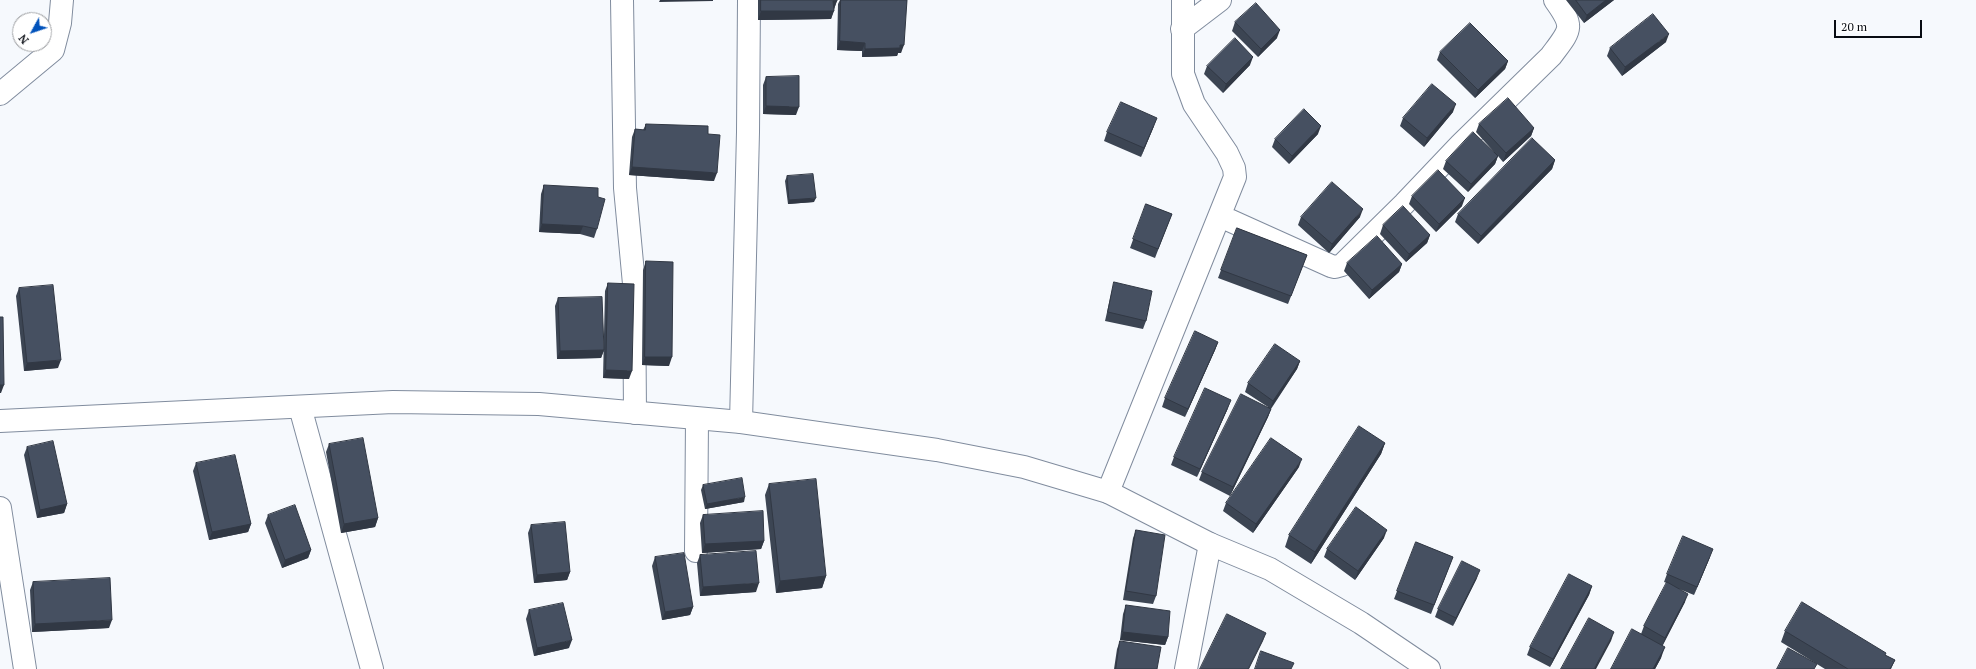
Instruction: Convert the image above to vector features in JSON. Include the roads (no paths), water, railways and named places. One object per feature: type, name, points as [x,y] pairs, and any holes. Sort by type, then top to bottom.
[{"type":"street","points":[[0,94],[53,50],[60,23],[62,0]]},
{"type":"street","points":[[622,0],[625,188],[634,284],[635,413]]},
{"type":"street","points":[[741,422],[748,132],[749,0]]},
{"type":"street","points":[[1108,492],[1235,177],[1234,168],[1227,153],[1194,104],[1183,74],[1183,0]]},
{"type":"street","points":[[1182,29],[1220,0]]},
{"type":"street","points":[[1220,216],[1335,268],[1342,265],[1404,204],[1461,144],[1551,56],[1563,40],[1569,23],[1568,18],[1555,0]]},
{"type":"street","points":[[0,421],[393,402],[539,404],[741,422],[937,450],[1024,467],[1108,492],[1210,544],[1270,569],[1361,623],[1429,669]]},
{"type":"street","points":[[300,407],[372,669]]},
{"type":"street","points":[[696,551],[697,419]]},
{"type":"street","points":[[0,508],[25,669]]},
{"type":"street","points":[[1186,669],[1210,544]]}]
